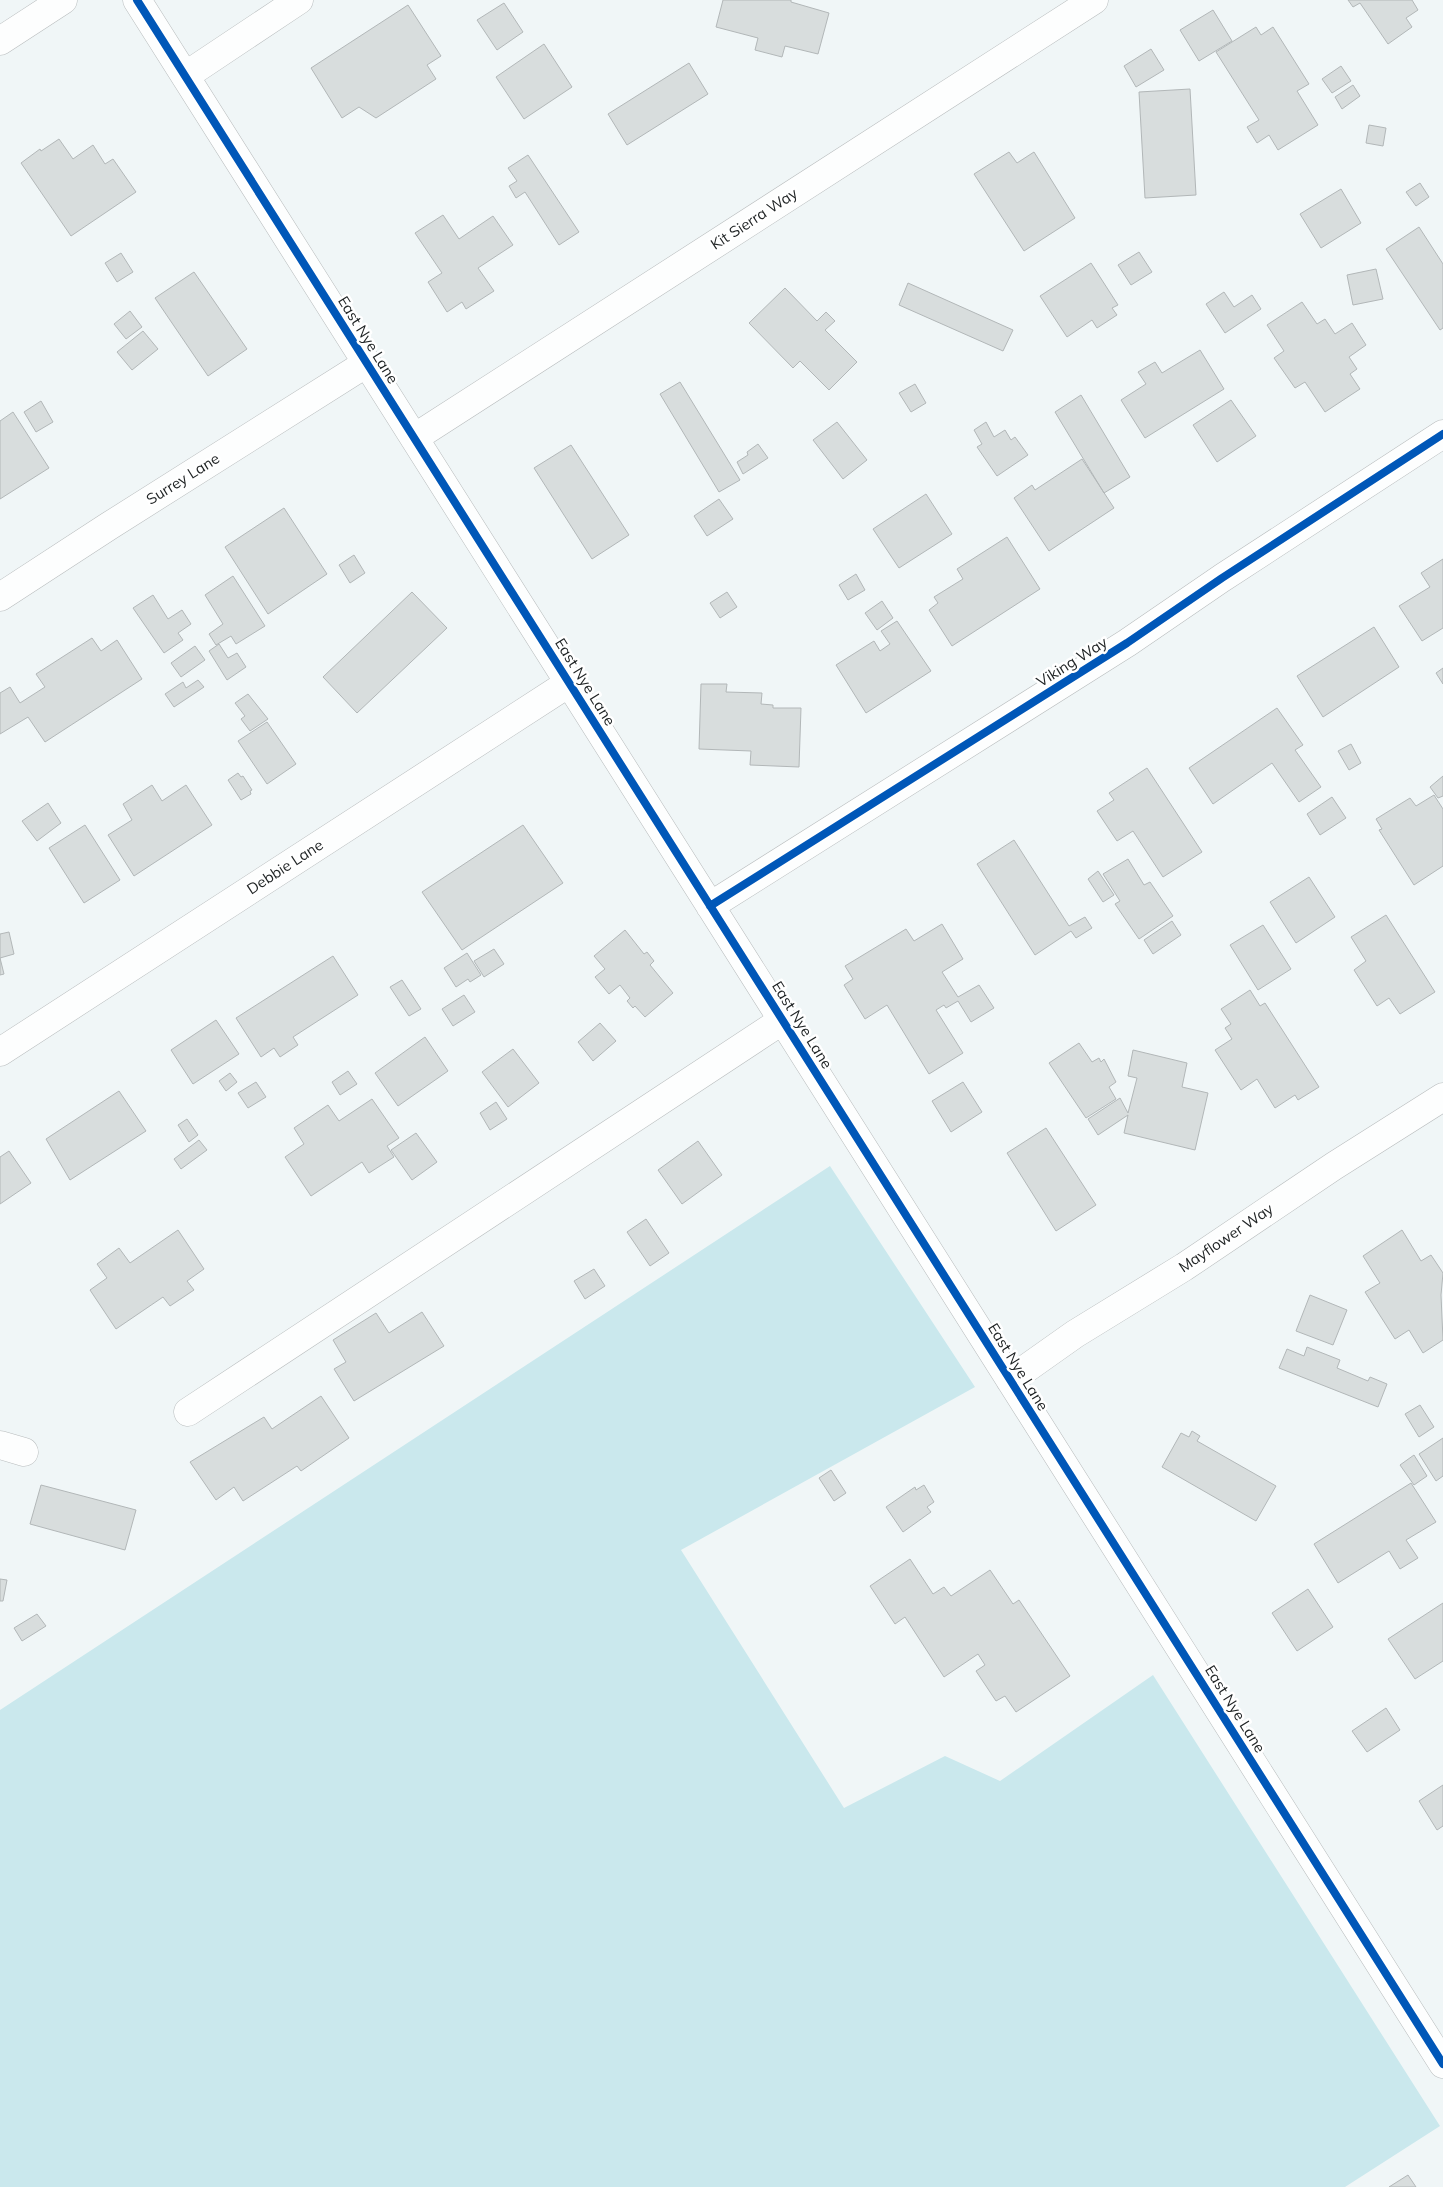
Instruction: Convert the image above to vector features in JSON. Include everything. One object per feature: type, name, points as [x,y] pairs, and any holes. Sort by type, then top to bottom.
[{"type":"street","points":[[0,41],[63,0]]},
{"type":"street","name":"East Nye Lane","points":[[137,0],[1443,2064]]},
{"type":"street","points":[[185,76],[298,0]]},
{"type":"street","name":"Kit Sierra Way","points":[[414,438],[1094,0]]},
{"type":"street","name":"Surrey Lane","points":[[0,597],[367,363]]},
{"type":"street","name":"Viking Way","points":[[710,906],[1127,643],[1222,578],[1443,434]]},
{"type":"street","name":"Debbie Lane","points":[[0,1052],[569,682]]},
{"type":"street","points":[[188,1412],[783,1020]]},
{"type":"street","name":"Mayflower Way","points":[[1010,1380],[1075,1334],[1184,1267],[1334,1166],[1443,1097]]},
{"type":"shaded area","points":[[830,1166],[975,1387],[681,1550],[844,1808],[945,1756],[1000,1781],[1153,1675],[1440,2126],[1345,2187],[0,2187],[0,1710]]},
{"type":"building","points":[[723,0],[791,0],[791,2],[829,13],[818,54],[785,46],[782,57],[755,50],[758,38],[716,27]]},
{"type":"building","points":[[1348,0],[1412,0],[1418,10],[1406,18],[1412,27],[1388,44],[1360,3],[1353,7]]},
{"type":"building","points":[[504,3],[523,32],[497,50],[477,20]]},
{"type":"building","points":[[408,5],[441,56],[427,65],[436,79],[376,118],[359,107],[342,118],[311,68]]},
{"type":"building","points":[[1213,10],[1232,41],[1199,61],[1180,30]]},
{"type":"building","points":[[1256,27],[1261,35],[1273,27],[1309,84],[1297,91],[1318,125],[1278,150],[1269,135],[1257,143],[1247,127],[1259,120],[1216,52]]},
{"type":"building","points":[[544,44],[572,87],[524,119],[496,77]]},
{"type":"building","points":[[1151,49],[1164,70],[1136,87],[1124,66]]},
{"type":"building","points":[[689,63],[708,94],[627,145],[608,114]]},
{"type":"building","points":[[1341,66],[1351,81],[1332,93],[1322,79]]},
{"type":"building","points":[[1353,85],[1360,96],[1342,109],[1335,97]]},
{"type":"building","points":[[1190,89],[1196,195],[1145,198],[1139,92]]},
{"type":"building","points":[[1369,125],[1386,128],[1383,146],[1366,143]]},
{"type":"building","points":[[59,139],[73,159],[93,145],[105,164],[113,159],[136,192],[71,236],[21,163],[40,149],[41,151]]},
{"type":"building","points":[[1009,152],[1017,163],[1034,152],[1075,218],[1024,251],[974,174]]},
{"type":"building","points":[[528,155],[579,232],[559,245],[525,192],[516,198],[509,186],[517,181],[508,168]]},
{"type":"building","points":[[1420,183],[1429,197],[1416,206],[1406,192]]},
{"type":"building","points":[[1341,189],[1361,223],[1321,248],[1300,214]]},
{"type":"building","points":[[443,215],[459,239],[493,216],[513,245],[478,268],[494,291],[466,309],[462,302],[447,312],[428,282],[442,273],[415,233]]},
{"type":"building","points":[[1419,227],[1443,264],[1443,328],[1440,330],[1386,249]]},
{"type":"building","points":[[1139,252],[1152,272],[1131,285],[1118,265]]},
{"type":"building","points":[[121,253],[133,272],[117,282],[105,263]]},
{"type":"building","points":[[1091,263],[1118,305],[1112,308],[1117,315],[1097,328],[1092,320],[1067,337],[1040,296]]},
{"type":"building","points":[[1376,269],[1383,299],[1353,305],[1347,275]]},
{"type":"building","points":[[194,272],[247,349],[208,376],[155,298]]},
{"type":"building","points":[[908,283],[1013,330],[1003,351],[899,305]]},
{"type":"building","points":[[785,288],[817,321],[826,312],[835,321],[825,330],[857,362],[829,390],[800,361],[793,368],[749,323]]},
{"type":"building","points":[[1224,292],[1234,307],[1252,295],[1261,309],[1225,333],[1206,304]]},
{"type":"building","points":[[1302,302],[1317,324],[1325,319],[1335,334],[1352,323],[1366,345],[1349,357],[1357,369],[1350,374],[1360,389],[1325,412],[1305,382],[1295,388],[1274,358],[1284,351],[1267,325]]},
{"type":"building","points":[[130,311],[142,327],[126,339],[114,324]]},
{"type":"building","points":[[143,331],[158,349],[132,370],[117,352]]},
{"type":"building","points":[[1200,350],[1224,389],[1145,438],[1121,400],[1146,384],[1138,372],[1155,362],[1162,373]]},
{"type":"building","points":[[680,382],[740,480],[719,492],[660,394]]},
{"type":"building","points":[[915,384],[926,403],[911,412],[899,393]]},
{"type":"building","points":[[1081,395],[1130,477],[1104,493],[1055,412]]},
{"type":"building","points":[[1231,400],[1256,436],[1217,462],[1193,425]]},
{"type":"building","points":[[41,401],[53,422],[36,432],[24,412]]},
{"type":"building","points":[[13,412],[49,468],[0,499],[0,421]]},
{"type":"building","points":[[837,422],[867,460],[843,479],[813,440]]},
{"type":"building","points":[[986,422],[994,437],[1005,430],[1011,440],[1015,437],[1028,455],[997,476],[977,447],[982,444],[974,430]]},
{"type":"building","points":[[758,444],[768,458],[743,474],[737,462],[748,455],[747,452]]},
{"type":"building","points":[[571,445],[629,535],[592,559],[534,468]]},
{"type":"building","points":[[1082,459],[1114,508],[1049,551],[1014,498],[1032,485],[1035,490]]},
{"type":"building","points":[[926,494],[952,534],[899,568],[873,529]]},
{"type":"building","points":[[719,499],[733,519],[707,536],[694,516]]},
{"type":"building","points":[[284,508],[327,574],[268,614],[225,547]]},
{"type":"building","points":[[1007,537],[1040,589],[952,646],[929,610],[938,603],[934,597],[963,579],[957,569]]},
{"type":"building","points":[[354,555],[365,573],[350,583],[339,565]]},
{"type":"building","points":[[1443,559],[1443,628],[1422,641],[1399,606],[1430,587],[1421,573]]},
{"type":"building","points":[[856,574],[865,590],[848,600],[839,585]]},
{"type":"building","points":[[233,576],[265,626],[236,644],[231,636],[216,645],[209,634],[223,624],[205,595]]},
{"type":"building","points":[[412,592],[447,628],[357,713],[323,677]]},
{"type":"building","points":[[727,592],[737,607],[720,618],[710,603]]},
{"type":"building","points":[[153,595],[168,619],[182,610],[191,624],[178,633],[183,640],[164,653],[133,608]]},
{"type":"building","points":[[882,601],[893,618],[877,630],[865,613]]},
{"type":"building","points":[[897,621],[931,671],[866,713],[836,665],[874,641],[880,651],[890,644],[881,631]]},
{"type":"building","points":[[1374,627],[1399,667],[1323,717],[1297,676]]},
{"type":"building","points":[[92,638],[101,651],[117,640],[142,679],[45,742],[28,717],[0,734],[0,693],[10,687],[20,703],[45,687],[36,674]]},
{"type":"building","points":[[219,644],[228,658],[237,653],[246,667],[227,680],[209,651]]},
{"type":"building","points":[[195,646],[205,660],[181,677],[171,663]]},
{"type":"building","points":[[1443,668],[1443,684],[1436,673]]},
{"type":"building","points":[[198,680],[204,687],[174,707],[165,694],[183,682],[186,688]]},
{"type":"building","points":[[701,684],[727,684],[726,692],[762,693],[761,704],[773,705],[773,708],[801,708],[799,767],[750,765],[751,751],[699,749]]},
{"type":"building","points":[[248,694],[268,719],[250,731],[241,719],[245,716],[235,703]]},
{"type":"building","points":[[1277,708],[1303,745],[1295,750],[1321,787],[1299,802],[1272,763],[1213,804],[1189,768]]},
{"type":"building","points":[[267,722],[296,764],[267,784],[238,741]]},
{"type":"building","points":[[1351,744],[1361,763],[1349,770],[1338,751]]},
{"type":"building","points":[[1147,768],[1202,852],[1163,877],[1133,831],[1117,841],[1097,811],[1114,800],[1109,793]]},
{"type":"building","points":[[238,773],[241,777],[243,776],[252,790],[250,791],[251,794],[241,800],[228,780]]},
{"type":"building","points":[[1443,776],[1443,796],[1438,798],[1430,787]]},
{"type":"building","points":[[152,785],[162,801],[186,785],[212,825],[134,876],[108,835],[132,820],[123,804]]},
{"type":"building","points":[[1434,795],[1443,809],[1443,866],[1414,885],[1379,830],[1382,829],[1376,819],[1410,798],[1416,806]]},
{"type":"building","points":[[1332,797],[1346,818],[1320,835],[1307,814]]},
{"type":"building","points":[[48,803],[61,823],[37,841],[22,821]]},
{"type":"building","points":[[85,825],[120,880],[84,903],[49,848]]},
{"type":"building","points":[[523,825],[563,883],[462,950],[422,892]]},
{"type":"building","points":[[1014,840],[1069,926],[1085,917],[1092,928],[1076,938],[1071,931],[1035,955],[977,864]]},
{"type":"building","points":[[1128,859],[1144,885],[1150,882],[1173,916],[1139,939],[1115,904],[1120,901],[1103,874]]},
{"type":"building","points":[[1098,871],[1114,895],[1103,902],[1088,879]]},
{"type":"building","points":[[1309,877],[1335,917],[1296,943],[1270,902]]},
{"type":"building","points":[[1386,915],[1435,992],[1400,1014],[1389,998],[1377,1006],[1354,970],[1366,961],[1351,937]]},
{"type":"building","points":[[1172,921],[1181,935],[1153,954],[1144,940]]},
{"type":"building","points":[[942,924],[963,959],[942,972],[958,997],[979,985],[994,1008],[971,1022],[958,1001],[946,1008],[944,1005],[936,1010],[963,1053],[929,1074],[887,1005],[865,1019],[844,985],[853,979],[845,966],[906,929],[914,941]]},
{"type":"building","points":[[1263,925],[1291,969],[1258,990],[1230,945]]},
{"type":"building","points":[[625,930],[644,954],[647,952],[654,961],[650,965],[673,993],[645,1017],[635,1006],[633,1008],[627,1001],[630,998],[620,985],[609,994],[595,977],[605,969],[594,956]]},
{"type":"building","points":[[9,932],[14,954],[0,958],[0,934]]},
{"type":"building","points":[[494,949],[504,964],[484,977],[474,961]]},
{"type":"building","points":[[467,953],[481,975],[470,982],[468,979],[456,987],[444,968]]},
{"type":"building","points":[[333,956],[358,995],[293,1037],[298,1045],[280,1057],[274,1048],[261,1057],[236,1018]]},
{"type":"building","points":[[0,958],[4,974],[0,975]]},
{"type":"building","points":[[402,980],[421,1009],[409,1016],[390,987]]},
{"type":"building","points":[[1250,990],[1260,1006],[1265,1003],[1319,1087],[1298,1100],[1295,1095],[1275,1108],[1257,1079],[1241,1090],[1215,1050],[1232,1039],[1225,1028],[1231,1024],[1221,1009]]},
{"type":"building","points":[[464,995],[475,1012],[453,1026],[442,1009]]},
{"type":"building","points":[[216,1020],[239,1054],[193,1084],[171,1050]]},
{"type":"building","points":[[600,1023],[616,1041],[593,1061],[578,1042]]},
{"type":"building","points":[[425,1037],[448,1071],[398,1106],[375,1073]]},
{"type":"building","points":[[1079,1043],[1092,1062],[1099,1058],[1101,1062],[1104,1059],[1116,1082],[1109,1087],[1116,1099],[1086,1118],[1049,1063]]},
{"type":"building","points":[[513,1049],[539,1083],[508,1107],[482,1072]]},
{"type":"building","points":[[1133,1050],[1187,1063],[1182,1087],[1208,1093],[1195,1150],[1124,1133],[1128,1115],[1098,1135],[1088,1119],[1120,1098],[1128,1113],[1137,1078],[1128,1076]]},
{"type":"building","points":[[348,1071],[357,1084],[340,1095],[332,1082]]},
{"type":"building","points":[[230,1073],[237,1082],[226,1091],[219,1081]]},
{"type":"building","points":[[256,1082],[266,1097],[248,1108],[238,1093]]},
{"type":"building","points":[[963,1082],[982,1112],[951,1132],[932,1101]]},
{"type":"building","points":[[119,1091],[146,1131],[70,1180],[46,1139]]},
{"type":"building","points":[[372,1099],[399,1138],[387,1146],[394,1157],[369,1173],[362,1162],[311,1196],[285,1157],[304,1144],[294,1128],[328,1105],[339,1121]]},
{"type":"building","points":[[496,1102],[507,1119],[490,1130],[480,1113]]},
{"type":"building","points":[[187,1119],[198,1135],[189,1142],[178,1125]]},
{"type":"building","points":[[1046,1128],[1096,1205],[1056,1231],[1007,1153]]},
{"type":"building","points":[[416,1133],[437,1162],[412,1180],[391,1150]]},
{"type":"building","points":[[199,1140],[207,1150],[181,1169],[174,1159]]},
{"type":"building","points":[[698,1141],[722,1175],[682,1204],[658,1170]]},
{"type":"building","points":[[9,1151],[31,1183],[0,1204],[0,1157]]},
{"type":"building","points":[[646,1219],[669,1253],[650,1266],[627,1232]]},
{"type":"building","points":[[178,1230],[204,1269],[187,1281],[194,1290],[170,1306],[163,1297],[116,1329],[90,1290],[107,1278],[97,1264],[119,1248],[130,1263]]},
{"type":"building","points":[[1402,1230],[1421,1261],[1431,1255],[1443,1273],[1441,1295],[1443,1340],[1423,1353],[1409,1330],[1395,1339],[1365,1292],[1380,1283],[1363,1256]]},
{"type":"building","points":[[594,1269],[605,1286],[585,1299],[574,1281]]},
{"type":"building","points":[[1310,1295],[1347,1310],[1333,1345],[1296,1331]]},
{"type":"building","points":[[422,1312],[444,1346],[354,1401],[334,1369],[346,1362],[333,1340],[376,1313],[389,1333]]},
{"type":"building","points":[[1307,1347],[1340,1360],[1337,1368],[1368,1381],[1370,1377],[1387,1384],[1378,1407],[1279,1368],[1287,1349],[1304,1356]]},
{"type":"building","points":[[321,1396],[349,1438],[301,1471],[297,1466],[243,1501],[234,1487],[216,1500],[190,1462],[264,1417],[272,1429]]},
{"type":"building","points":[[1420,1405],[1434,1427],[1419,1437],[1405,1414]]},
{"type":"building","points":[[1192,1431],[1200,1436],[1197,1441],[1276,1486],[1256,1521],[1162,1467],[1181,1433],[1189,1437]]},
{"type":"building","points":[[1443,1438],[1443,1476],[1436,1481],[1419,1454]]},
{"type":"building","points":[[1414,1455],[1427,1476],[1414,1485],[1400,1465]]},
{"type":"building","points":[[831,1470],[846,1493],[834,1501],[819,1478]]},
{"type":"building","points":[[1411,1483],[1436,1522],[1406,1540],[1418,1558],[1400,1569],[1389,1551],[1338,1583],[1314,1544]]},
{"type":"building","points":[[41,1485],[136,1510],[125,1550],[30,1524]]},
{"type":"building","points":[[924,1485],[934,1502],[927,1507],[931,1512],[903,1532],[886,1507],[915,1487],[916,1490]]},
{"type":"building","points":[[910,1559],[933,1594],[944,1587],[951,1596],[990,1570],[1013,1604],[1019,1600],[1070,1676],[1016,1712],[1005,1696],[996,1701],[976,1671],[985,1665],[978,1654],[944,1677],[905,1617],[895,1624],[870,1586]]},
{"type":"building","points":[[0,1579],[7,1580],[3,1601],[0,1601]]},
{"type":"building","points":[[1308,1589],[1333,1627],[1297,1651],[1272,1613]]},
{"type":"building","points":[[1443,1603],[1443,1661],[1415,1679],[1388,1639]]},
{"type":"building","points":[[37,1614],[46,1626],[22,1641],[14,1628]]},
{"type":"building","points":[[1386,1708],[1400,1730],[1367,1752],[1352,1731]]},
{"type":"building","points":[[1443,1785],[1443,1826],[1437,1830],[1419,1801]]},
{"type":"building","points":[[1408,2175],[1416,2187],[1389,2187]]},
{"type":"cycle path","points":[[137,0],[1443,2064]]},
{"type":"cycle path","points":[[710,906],[1127,643],[1222,578],[1443,434]]}]
